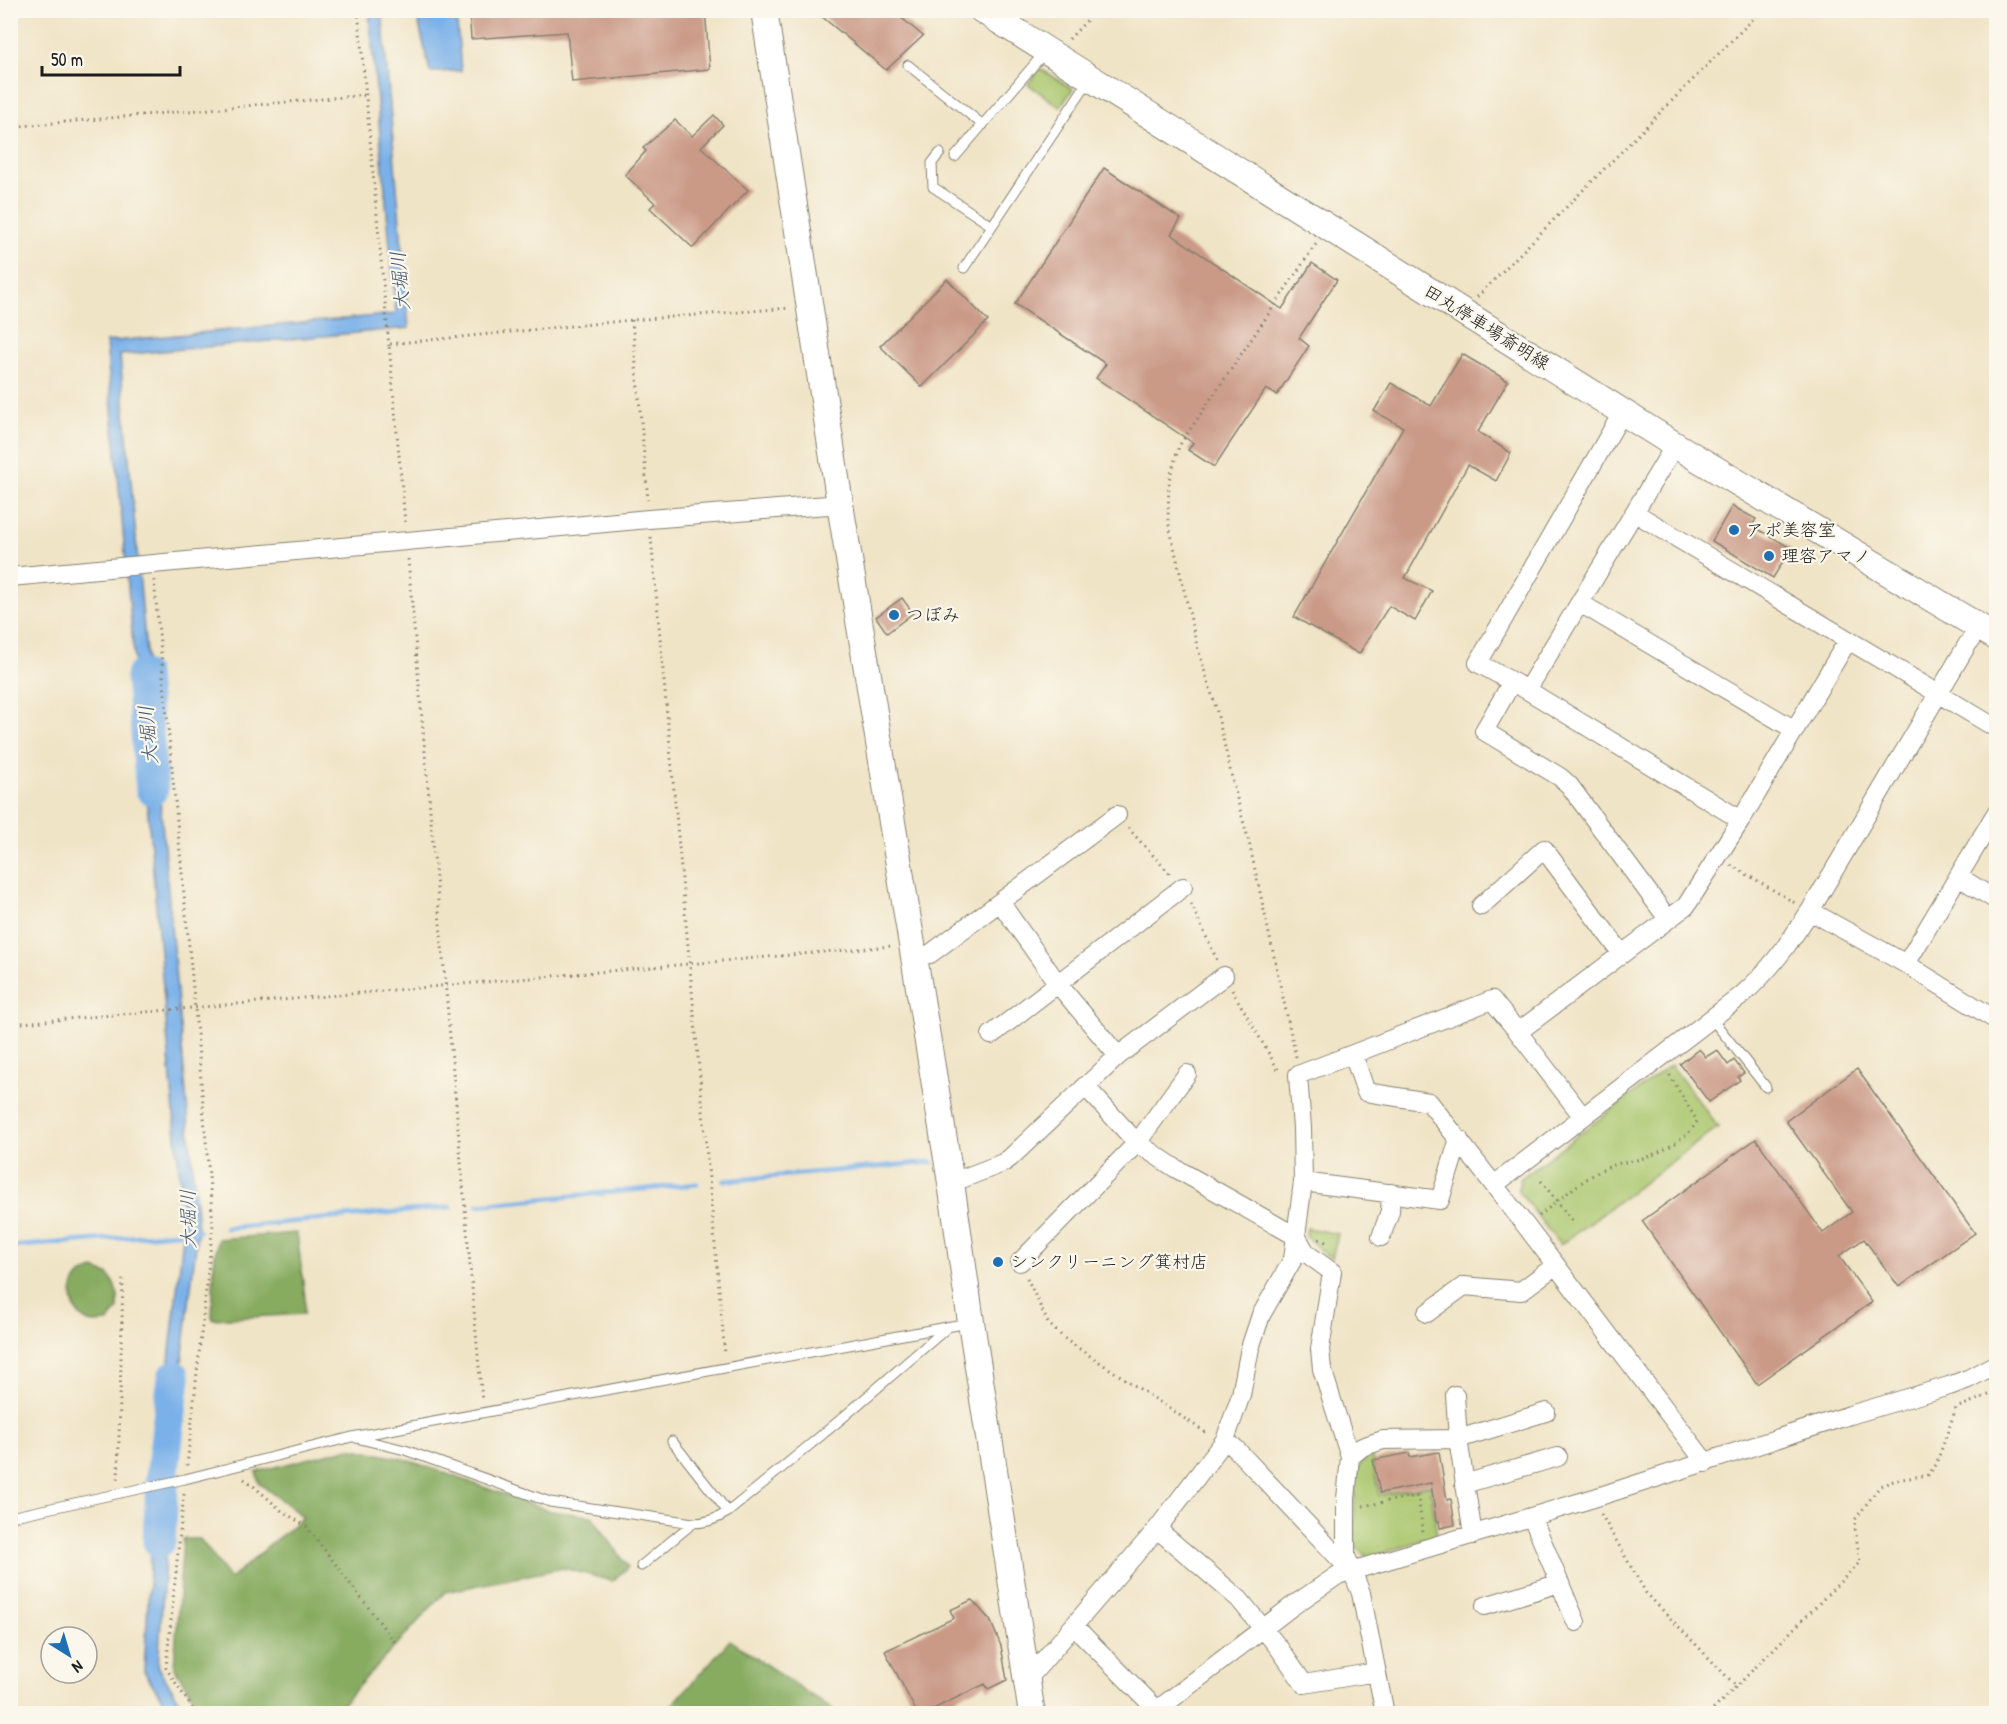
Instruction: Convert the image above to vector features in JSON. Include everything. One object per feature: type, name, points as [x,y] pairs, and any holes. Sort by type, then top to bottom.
[{"type":"street","points":[[764,10],[840,504],[951,1184],[960,1324],[1032,1713]]},
{"type":"street","name":"田丸停車場斎明線","points":[[982,10],[1622,413],[1988,632]]},
{"type":"street","points":[[1622,413],[1478,663],[1741,820]]},
{"type":"street","points":[[1668,919],[1569,785],[1560,777],[1485,731],[1580,603],[1675,445]]},
{"type":"street","points":[[10,577],[115,568],[406,536],[840,504]]},
{"type":"street","points":[[1635,513],[1996,728]]},
{"type":"street","points":[[1580,603],[1795,730]]},
{"type":"street","points":[[1494,1185],[1759,980],[1784,951],[1810,911],[1967,645],[1988,632]]},
{"type":"street","points":[[1518,1032],[1686,906],[1718,858],[1848,640]]},
{"type":"street","points":[[1906,964],[1996,813]]},
{"type":"street","points":[[913,951],[930,954],[1117,815]]},
{"type":"street","points":[[1481,906],[1544,849],[1622,954]]},
{"type":"street","points":[[1959,878],[1996,900]]},
{"type":"street","points":[[992,1035],[1183,887]]},
{"type":"street","points":[[1000,902],[1058,984],[1118,1056]]},
{"type":"street","points":[[1810,911],[1906,964],[1996,1020]]},
{"type":"street","points":[[951,1184],[1010,1158],[1118,1056],[1224,976]]},
{"type":"street","points":[[1026,1681],[1157,1529],[1225,1440],[1241,1395],[1250,1348],[1261,1315],[1293,1259],[1303,1182],[1298,1075],[1492,999],[1582,1117]]},
{"type":"street","points":[[1353,1054],[1366,1092],[1429,1102],[1706,1463]]},
{"type":"street","points":[[1020,1262],[1137,1143],[1187,1074]]},
{"type":"street","points":[[1085,1086],[1137,1143],[1175,1168],[1297,1238],[1306,1253],[1332,1272],[1320,1349],[1322,1369],[1350,1456],[1346,1499],[1346,1557],[1361,1593],[1384,1713]]},
{"type":"street","points":[[1303,1182],[1440,1200],[1459,1139]]},
{"type":"street","points":[[1381,1237],[1390,1211],[1391,1193]]},
{"type":"street","points":[[1427,1313],[1464,1286],[1521,1291],[1556,1265]]},
{"type":"street","points":[[1074,1626],[1157,1712],[1263,1628],[1328,1581],[1968,1379],[1996,1364]]},
{"type":"street","points":[[1455,1395],[1458,1438],[1473,1535]]},
{"type":"street","points":[[1350,1456],[1362,1447],[1383,1440],[1458,1438],[1546,1412]]},
{"type":"street","points":[[1225,1440],[1351,1572]]},
{"type":"street","points":[[1464,1484],[1558,1457]]},
{"type":"street","points":[[1532,1517],[1576,1622]]},
{"type":"street","points":[[1157,1529],[1239,1599],[1304,1684],[1376,1672]]},
{"type":"street","points":[[1485,1606],[1560,1583]]},
{"type":"lane","points":[[955,157],[1050,53]]},
{"type":"lane","points":[[909,65],[983,125]]},
{"type":"lane","points":[[964,268],[1090,78]]},
{"type":"lane","points":[[940,153],[932,163],[933,187],[992,226]]},
{"type":"lane","points":[[1712,1018],[1766,1087]]},
{"type":"lane","points":[[10,1518],[225,1469],[352,1437],[960,1324]]},
{"type":"lane","points":[[352,1437],[405,1450],[550,1502],[693,1523],[709,1521],[728,1512],[960,1324]]},
{"type":"lane","points":[[672,1441],[728,1512]]},
{"type":"lane","points":[[641,1566],[693,1523]]},
{"type":"path","points":[[358,10],[483,1412]]},
{"type":"path","points":[[1050,53],[1098,10]]},
{"type":"path","points":[[1463,311],[1762,10]]},
{"type":"path","points":[[10,127],[366,95]]},
{"type":"path","points":[[1117,815],[1183,887],[1224,976],[1284,1079],[1298,1075],[1249,842],[1216,708],[1197,646],[1168,521],[1169,482],[1179,446],[1327,228]]},
{"type":"path","points":[[389,344],[632,320],[810,306]]},
{"type":"path","points":[[632,320],[727,1369]]},
{"type":"path","points":[[152,564],[195,1009],[213,1224],[181,1479],[166,1668],[196,1713]]},
{"type":"path","points":[[1718,858],[1810,911]]},
{"type":"path","points":[[10,1024],[691,964],[913,951]]},
{"type":"path","points":[[1526,1226],[1582,1182],[1607,1167],[1643,1159],[1676,1142],[1693,1129],[1697,1121],[1660,1058]]},
{"type":"path","points":[[1541,1181],[1574,1223]]},
{"type":"path","points":[[1020,1262],[1048,1323],[1066,1340],[1212,1436],[1225,1440]]},
{"type":"path","points":[[118,1493],[123,1279]]},
{"type":"path","points":[[1709,1713],[1860,1562],[1854,1521],[1880,1486],[1896,1480],[1928,1475],[1936,1465],[1956,1408],[1996,1392]]},
{"type":"path","points":[[225,1469],[249,1482],[282,1511],[307,1527],[398,1646]]},
{"type":"path","points":[[1363,1506],[1418,1497],[1425,1549]]},
{"type":"path","points":[[1594,1498],[1603,1520],[1646,1593],[1736,1686]]},
{"type":"path","points":[[1346,1499],[1364,1499],[1363,1515]]},
{"type":"green space","points":[[1039,68],[1073,89],[1060,107],[1028,84]]},
{"type":"green space","points":[[1671,1065],[1718,1127],[1560,1245],[1519,1192],[1520,1179]]},
{"type":"green space","points":[[1307,1228],[1338,1234],[1332,1258],[1324,1254],[1306,1236]]},
{"type":"green space","points":[[297,1233],[305,1298],[304,1314],[212,1319],[214,1262],[218,1239]]},
{"type":"green space","points":[[94,1269],[108,1274],[118,1296],[118,1309],[108,1322],[91,1323],[83,1319],[78,1314],[73,1301],[73,1287],[76,1280],[83,1273]]},
{"type":"green space","points":[[350,1448],[408,1460],[551,1511],[592,1516],[628,1567],[612,1581],[563,1568],[445,1592],[343,1703],[346,1713],[203,1713],[174,1667],[183,1539],[200,1539],[230,1579],[303,1517],[259,1483],[256,1472]]},
{"type":"green space","points":[[1371,1454],[1379,1495],[1430,1485],[1437,1535],[1368,1558],[1354,1545],[1355,1479],[1360,1465]]},
{"type":"green space","points":[[730,1640],[837,1713],[661,1713],[675,1702]]},
{"type":"water","points":[[369,11],[382,11],[409,328],[120,355],[152,721],[140,722],[106,342],[396,314]]},
{"type":"water","points":[[416,11],[456,11],[461,71],[430,72]]},
{"type":"water","points":[[155,744],[198,1228],[175,1422],[162,1421],[184,1229],[142,745]]},
{"type":"water","points":[[169,1496],[158,1668],[188,1713],[171,1713],[144,1671],[154,1498]]},
{"type":"building","points":[[469,10],[705,10],[710,69],[572,82],[567,32],[471,39]]},
{"type":"building","points":[[814,10],[892,10],[923,36],[886,70]]},
{"type":"building","points":[[714,115],[723,125],[701,147],[748,190],[693,248],[650,208],[655,203],[625,175],[646,151],[643,148],[675,120],[692,136]]},
{"type":"building","points":[[1104,168],[1181,219],[1171,234],[1282,309],[1312,263],[1337,280],[1299,338],[1309,346],[1277,395],[1266,389],[1214,467],[1188,450],[1193,443],[1096,378],[1106,364],[1015,304]]},
{"type":"building","points":[[947,279],[988,321],[922,387],[880,346]]},
{"type":"building","points":[[1462,354],[1508,381],[1478,432],[1511,453],[1496,481],[1468,465],[1405,578],[1432,591],[1415,621],[1389,606],[1359,654],[1294,617],[1403,427],[1374,411],[1391,383],[1431,406]]},
{"type":"building","points":[[1732,506],[1756,519],[1752,526],[1791,548],[1773,578],[1712,541]]},
{"type":"building","name":"つぼみ","points":[[902,598],[913,613],[887,633],[876,617]]},
{"type":"building","points":[[1699,1049],[1706,1057],[1717,1050],[1728,1065],[1734,1060],[1744,1073],[1738,1077],[1740,1080],[1709,1102],[1680,1064]]},
{"type":"building","points":[[1857,1069],[1975,1233],[1899,1287],[1864,1239],[1839,1256],[1872,1302],[1757,1384],[1642,1221],[1756,1139],[1823,1233],[1852,1212],[1786,1121]]},
{"type":"building","points":[[1439,1452],[1447,1500],[1451,1499],[1455,1525],[1440,1528],[1439,1521],[1436,1521],[1431,1483],[1380,1493],[1373,1460],[1409,1453],[1410,1457]]},
{"type":"building","points":[[972,1600],[990,1620],[1001,1646],[1007,1680],[988,1689],[985,1684],[925,1713],[917,1713],[885,1651],[954,1618],[950,1610]]},
{"type":"waterway","name":"大堀川","points":[[142,676],[152,789]]},
{"type":"waterway","points":[[724,1181],[932,1162]]},
{"type":"waterway","points":[[478,1205],[697,1184]]},
{"type":"waterway","points":[[226,1228],[451,1207]]},
{"type":"waterway","points":[[10,1247],[199,1231]]},
{"type":"waterway","name":"大堀川","points":[[159,1541],[163,1469],[174,1377]]},
{"type":"place","name":"アポ美容室","points":[[1734,530]]},
{"type":"place","name":"理容アマノ","points":[[1769,556]]},
{"type":"place","name":"つぼみ","points":[[894,615]]},
{"type":"place","name":"シンクリーニング箕村店","points":[[998,1262]]}]
